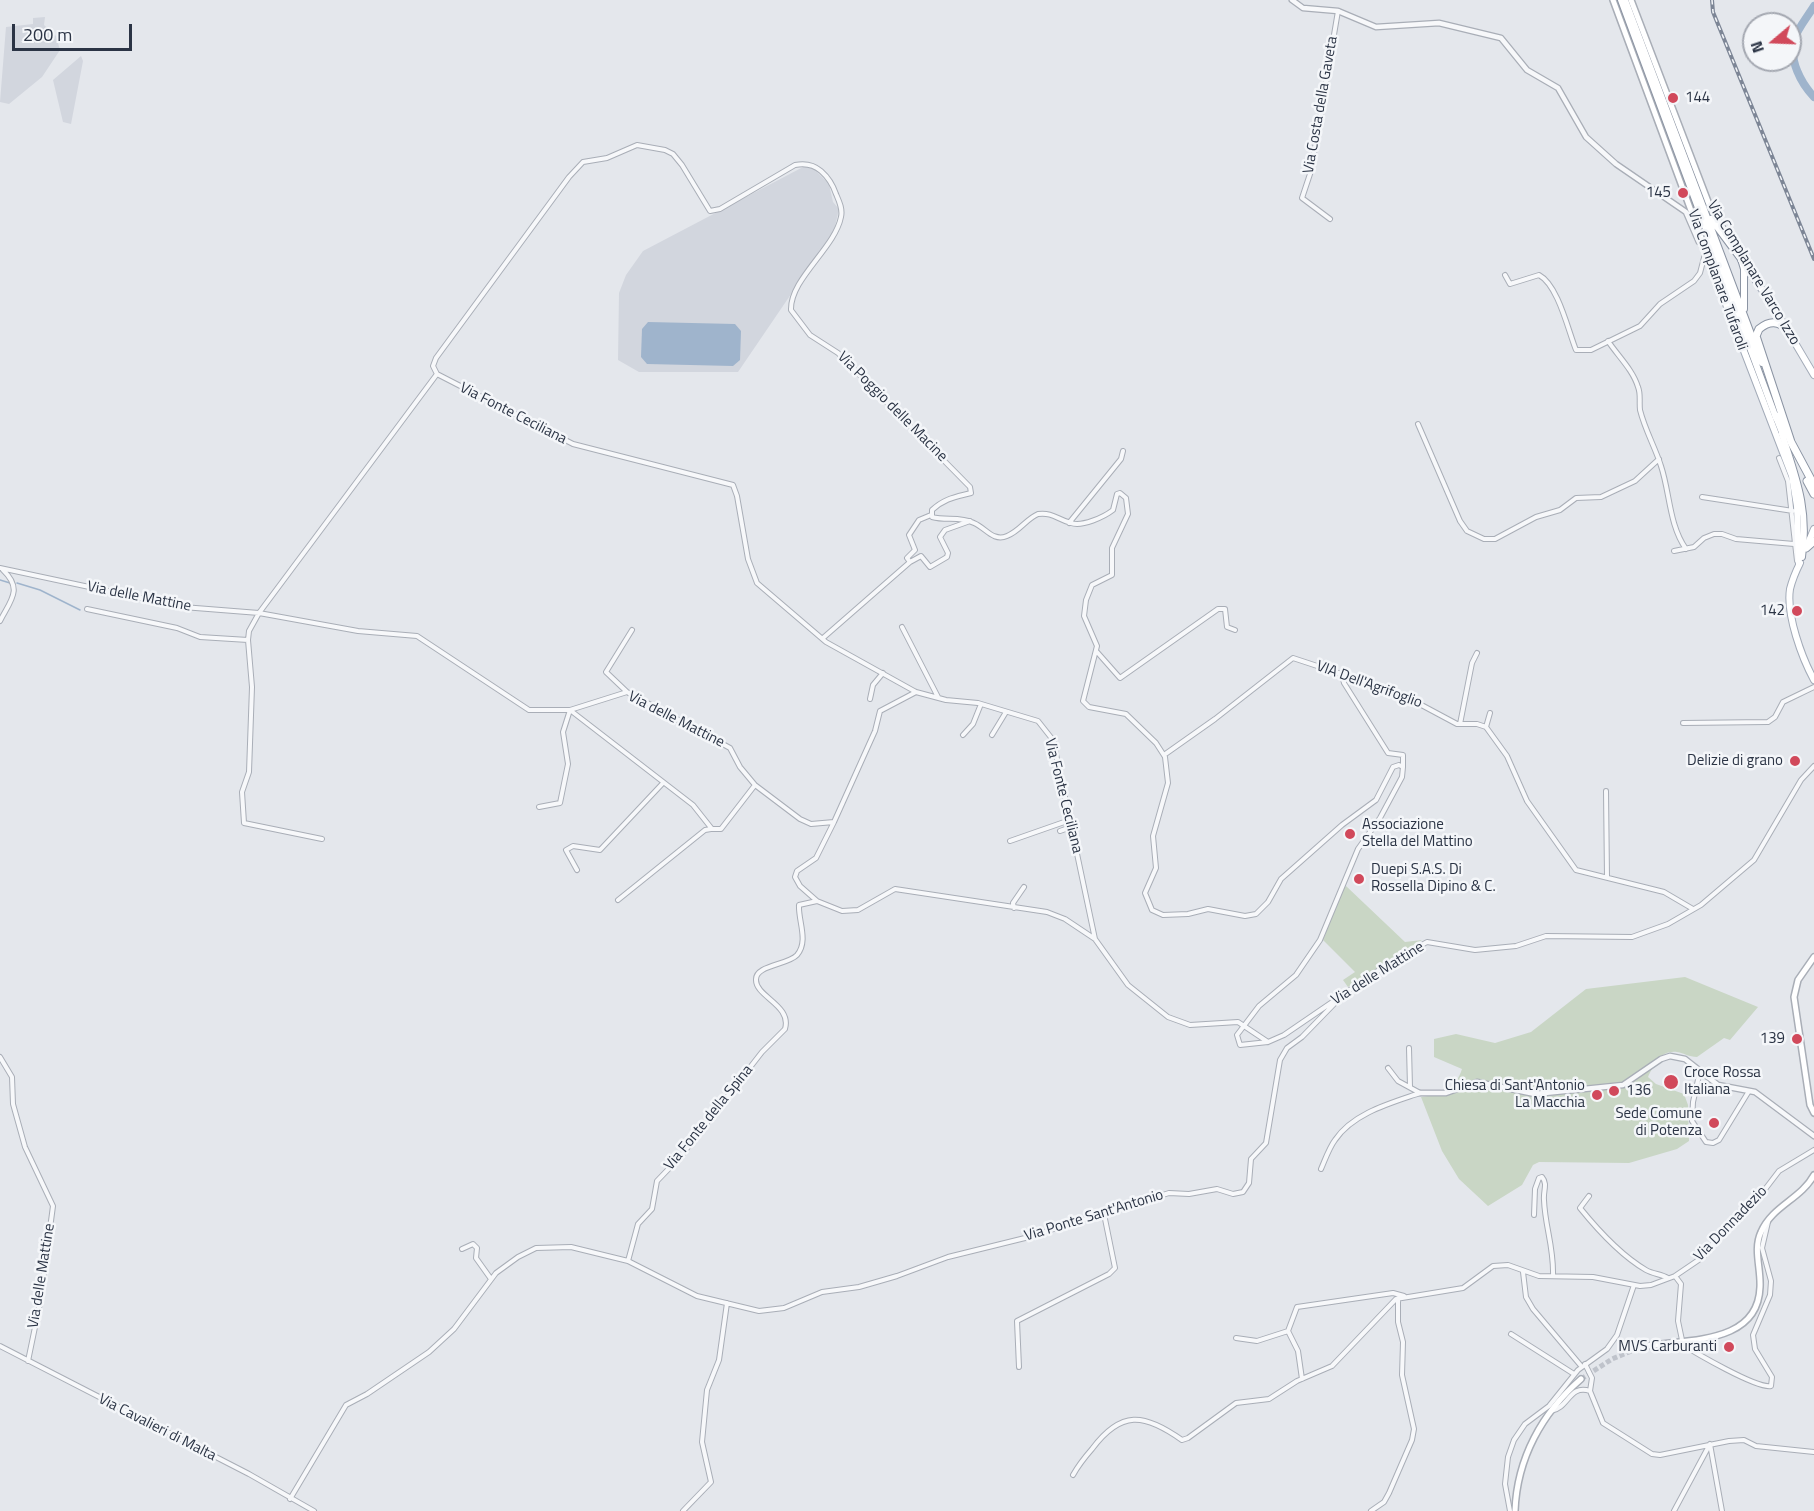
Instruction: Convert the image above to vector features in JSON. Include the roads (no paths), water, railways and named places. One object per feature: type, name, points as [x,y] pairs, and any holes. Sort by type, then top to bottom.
[{"type":"highway","points":[[1789,330],[1780,323],[1773,322],[1759,329],[1756,336],[1778,415],[1813,490]]},
{"type":"highway","points":[[1806,548],[1814,541]]},
{"type":"main road","name":"Via Complanare Tufaroli","points":[[1613,0],[1792,476],[1797,506],[1799,565]]},
{"type":"main road","points":[[1621,0],[1741,314]]},
{"type":"main road","points":[[1625,0],[1701,201],[1800,483],[1805,523],[1802,557]]},
{"type":"main road","name":"Via Complanare Varco Izzo","points":[[1631,0],[1710,207],[1741,260],[1789,330],[1814,375]]},
{"type":"main road","points":[[1701,201],[1720,234],[1741,260],[1744,268],[1741,314]]},
{"type":"main road","points":[[1724,297],[1741,314]]},
{"type":"main road","points":[[1814,529],[1790,590],[1791,606],[1801,652],[1814,680]]},
{"type":"main road","points":[[1814,957],[1798,980],[1794,997],[1810,1105],[1814,1113]]},
{"type":"main road","points":[[1641,1347],[1720,1336],[1739,1327],[1749,1316],[1759,1297],[1758,1244],[1769,1219],[1803,1190],[1814,1175]]},
{"type":"main road","points":[[1515,1511],[1518,1483],[1527,1452],[1551,1411],[1581,1379]]},
{"type":"street","points":[[1292,0],[1308,10],[1338,11],[1376,27],[1439,23],[1501,38],[1527,70],[1558,88],[1586,137],[1616,164],[1686,212],[1699,242],[1705,246],[1700,273],[1694,281],[1660,304],[1641,326],[1591,350],[1576,350],[1551,287],[1543,277],[1539,275],[1510,284],[1505,275]]},
{"type":"street","name":"Via Costa della Gaveta","points":[[1330,219],[1302,198],[1311,171],[1338,11]]},
{"type":"street","name":"Via Poggio delle Macine","points":[[437,374],[433,366],[436,358],[569,177],[583,162],[607,158],[638,145],[665,150],[673,154],[682,165],[710,211],[720,209],[795,165],[814,166],[833,185],[842,216],[836,230],[797,290],[791,310],[810,335],[838,353],[970,487],[971,493],[946,500],[934,508],[931,515],[919,520],[909,535],[915,550],[907,558],[910,562]]},
{"type":"street","points":[[1608,341],[1631,372],[1639,388],[1640,408],[1647,435],[1659,459],[1680,541],[1686,549]]},
{"type":"street","points":[[322,839],[244,823],[242,792],[249,772],[252,687],[249,631],[259,613],[437,374]]},
{"type":"street","name":"Via Fonte Ceciliana","points":[[437,374],[573,444],[733,485],[748,559],[757,583],[768,595],[783,603],[837,650],[916,692],[938,698],[981,704],[1038,721],[1053,741],[1095,939]]},
{"type":"street","points":[[1418,424],[1460,521],[1467,531],[1484,539],[1495,539],[1536,517],[1560,510],[1576,498],[1602,497],[1635,481],[1659,459]]},
{"type":"street","points":[[1069,523],[1121,459],[1123,451]]},
{"type":"street","points":[[1779,458],[1788,481],[1793,511],[1794,544],[1799,565]]},
{"type":"street","points":[[931,515],[933,518],[954,517],[971,521],[998,538],[1008,536],[1031,518],[1042,513],[1055,514],[1069,523],[1083,523],[1109,513],[1115,506],[1117,494],[1122,494],[1126,498],[1128,514],[1112,548],[1112,575],[1092,585],[1086,600],[1084,616],[1096,644],[1096,652],[1083,698],[1085,704],[1126,714],[1156,743],[1164,755],[1168,775],[1153,836],[1156,868],[1145,896],[1152,910],[1163,915],[1208,909],[1245,916],[1257,914],[1268,902],[1281,879],[1342,825],[1370,806],[1381,794],[1393,767],[1397,765],[1403,767]]},
{"type":"street","points":[[1702,497],[1793,511]]},
{"type":"street","points":[[823,638],[910,562],[921,556],[930,567],[943,560],[948,553],[940,537],[945,530],[971,521]]},
{"type":"street","points":[[1674,551],[1695,547],[1704,538],[1714,534],[1736,539],[1794,544]]},
{"type":"street","name":"Via delle Mattine","points":[[1,569],[183,607],[259,613],[358,631],[417,636],[529,710],[570,710],[627,692],[730,748],[740,767],[755,785],[800,819],[811,824],[834,822]]},
{"type":"street","name":"Via delle Mattine","points":[[1,569],[13,579]]},
{"type":"street","points":[[0,621],[13,596],[13,579],[20,573]]},
{"type":"street","name":"Via delle Mattine","points":[[87,609],[177,628],[200,637],[248,640]]},
{"type":"street","points":[[1096,652],[1120,678],[1218,609],[1225,609],[1227,627],[1236,630]]},
{"type":"street","points":[[902,627],[938,698]]},
{"type":"street","points":[[627,692],[606,672],[632,630]]},
{"type":"street","points":[[1460,724],[1472,663],[1477,653]]},
{"type":"street","name":"VIA Dell'Agrifoglio","points":[[1164,755],[1224,713],[1293,658],[1399,693],[1460,724],[1477,724],[1486,727]]},
{"type":"street","points":[[870,699],[873,685],[883,673]]},
{"type":"street","points":[[1243,1028],[1259,1006],[1296,975],[1317,946],[1358,849],[1380,818],[1402,777],[1403,755],[1388,753],[1342,675]]},
{"type":"street","points":[[1683,723],[1768,722],[1775,717],[1783,702],[1814,687]]},
{"type":"street","points":[[916,692],[880,711],[875,731],[816,858],[797,872],[795,877],[800,886],[817,902],[842,911],[858,910],[895,889],[1056,915],[1095,939],[1128,985],[1168,1017],[1190,1025],[1238,1022],[1243,1028],[1268,1042]]},
{"type":"street","points":[[963,735],[973,724],[981,704]]},
{"type":"street","points":[[539,807],[560,802],[568,764],[563,732],[570,710],[693,805],[712,829]]},
{"type":"street","points":[[992,735],[1006,712]]},
{"type":"street","points":[[1490,713],[1486,727],[1507,756],[1527,801],[1566,859],[1582,873],[1664,892],[1693,909]]},
{"type":"street","name":"Via delle Mattine","points":[[1243,1028],[1236,1037],[1240,1045],[1268,1042],[1284,1035],[1388,964],[1427,942],[1475,950],[1516,946],[1546,936],[1632,937],[1668,924],[1693,909],[1754,860],[1800,780],[1814,766]]},
{"type":"street","points":[[577,870],[566,850],[573,846],[600,850],[663,783]]},
{"type":"street","points":[[618,900],[705,830],[721,829],[755,785]]},
{"type":"street","points":[[1606,790],[1607,877]]},
{"type":"street","points":[[1010,841],[1070,820]]},
{"type":"street","points":[[1060,831],[1071,826]]},
{"type":"street","points":[[1014,908],[1013,903],[1024,886]]},
{"type":"street","name":"Via Fonte della Spina","points":[[628,1261],[638,1224],[652,1209],[657,1181],[681,1156],[762,1052],[785,1029],[786,1019],[782,1010],[756,984],[756,977],[759,971],[788,962],[796,956],[802,948],[803,937],[799,905],[817,902]]},
{"type":"street","name":"Via Ponte Sant'Antonio","points":[[628,1261],[697,1296],[759,1311],[784,1308],[822,1292],[888,1279],[948,1257],[1104,1214],[1169,1193],[1189,1194],[1217,1189],[1233,1194],[1243,1192],[1249,1183],[1251,1160],[1266,1143],[1281,1060],[1287,1048],[1302,1037],[1340,997]]},
{"type":"street","points":[[1409,1048],[1410,1087]]},
{"type":"street","points":[[1321,1169],[1335,1140],[1347,1126],[1385,1104],[1420,1093],[1446,1093],[1477,1082],[1520,1093],[1535,1094],[1623,1085],[1661,1059],[1670,1056],[1685,1059],[1718,1085],[1750,1090],[1812,1134]]},
{"type":"street","name":"Via delle Mattine","points":[[0,1058],[12,1077],[13,1104],[25,1147],[53,1206],[42,1293],[28,1361]]},
{"type":"street","points":[[1388,1068],[1398,1081],[1420,1093]]},
{"type":"street","points":[[1700,1071],[1693,1102],[1692,1121],[1706,1142],[1713,1143],[1719,1140],[1750,1090]]},
{"type":"street","name":"Via Donnadezio","points":[[1398,1298],[1425,1296],[1463,1287],[1493,1266],[1508,1265],[1523,1272],[1553,1276],[1593,1277],[1634,1285],[1651,1285],[1675,1276],[1703,1257],[1734,1217],[1766,1188],[1779,1171],[1814,1150]]},
{"type":"street","points":[[1534,1215],[1535,1189],[1542,1177],[1545,1182],[1545,1208],[1554,1251],[1553,1276]]},
{"type":"street","points":[[1589,1196],[1580,1208],[1594,1223],[1637,1264],[1648,1272],[1669,1278]]},
{"type":"street","points":[[1019,1367],[1017,1321],[1109,1274],[1115,1268],[1104,1214]]},
{"type":"street","points":[[1675,1276],[1681,1284],[1679,1341],[1738,1375],[1762,1386],[1771,1386],[1772,1377],[1755,1350],[1753,1335],[1770,1295],[1771,1281],[1762,1248],[1769,1219]]},
{"type":"street","points":[[462,1249],[473,1244],[477,1248],[476,1258],[490,1279]]},
{"type":"street","points":[[290,1499],[346,1405],[367,1394],[429,1352],[454,1329],[490,1279],[518,1257],[543,1247],[571,1247],[628,1261]]},
{"type":"street","points":[[1523,1272],[1526,1297],[1533,1309],[1584,1365],[1592,1378],[1590,1391],[1603,1423],[1652,1454],[1665,1454],[1710,1443],[1744,1440],[1756,1446],[1814,1452]]},
{"type":"street","points":[[1510,1511],[1505,1484],[1506,1466],[1512,1444],[1525,1424],[1548,1406],[1574,1374],[1607,1349],[1617,1335],[1634,1285]]},
{"type":"street","name":"Via Donnadezio","points":[[1288,1331],[1297,1307],[1347,1297],[1393,1293],[1404,1297]]},
{"type":"street","points":[[1073,1475],[1103,1434],[1121,1421],[1142,1420],[1168,1429],[1184,1440],[1236,1403],[1269,1399],[1302,1378],[1336,1363],[1398,1298]]},
{"type":"street","points":[[1371,1511],[1384,1502],[1389,1493],[1412,1440],[1414,1429],[1402,1375],[1403,1342],[1398,1322],[1398,1298]]},
{"type":"street","points":[[683,1511],[711,1482],[702,1442],[707,1390],[719,1359],[727,1303]]},
{"type":"street","points":[[1236,1338],[1257,1341],[1288,1331],[1298,1352],[1302,1378]]},
{"type":"street","points":[[1511,1334],[1574,1374]]},
{"type":"street","name":"Via Cavalieri di Malta","points":[[0,1346],[249,1474],[314,1511]]},
{"type":"street","points":[[1551,1411],[1560,1408],[1574,1391],[1582,1388],[1590,1391]]},
{"type":"street","points":[[1674,1511],[1710,1443]]},
{"type":"street","points":[[1710,1443],[1722,1511]]},
{"type":"water","points":[[648,322],[735,324],[741,331],[740,360],[733,366],[647,364],[641,357],[642,329]]},
{"type":"waterway","points":[[1814,6],[1798,31],[1793,48],[1797,71],[1814,97]]},
{"type":"waterway","points":[[0,580],[10,583]]},
{"type":"waterway","points":[[17,583],[40,590],[80,610]]},
{"type":"tunnel","points":[[1581,1379],[1612,1359],[1641,1347]]},
{"type":"railway","points":[[1712,0],[1713,12],[1814,259]]},
{"type":"place","name":"144","points":[[1673,98]]},
{"type":"place","name":"145","points":[[1683,193]]},
{"type":"place","name":"142","points":[[1797,611]]},
{"type":"place","name":"Delizie di grano","points":[[1795,761]]},
{"type":"place","name":"Associazione Stella del Mattino","points":[[1350,834]]},
{"type":"place","name":"Duepi S.A.S. Di Rossella Dipino & C.","points":[[1359,879]]},
{"type":"place","name":"139","points":[[1797,1039]]},
{"type":"place","name":"Croce Rossa Italiana","points":[[1671,1082]]},
{"type":"place","name":"136","points":[[1614,1091]]},
{"type":"place","name":"Chiesa di Sant'Antonio La Macchia","points":[[1597,1095]]},
{"type":"place","name":"Sede Comune di Potenza","points":[[1714,1123]]},
{"type":"place","name":"MVS Carburanti","points":[[1729,1347]]}]
